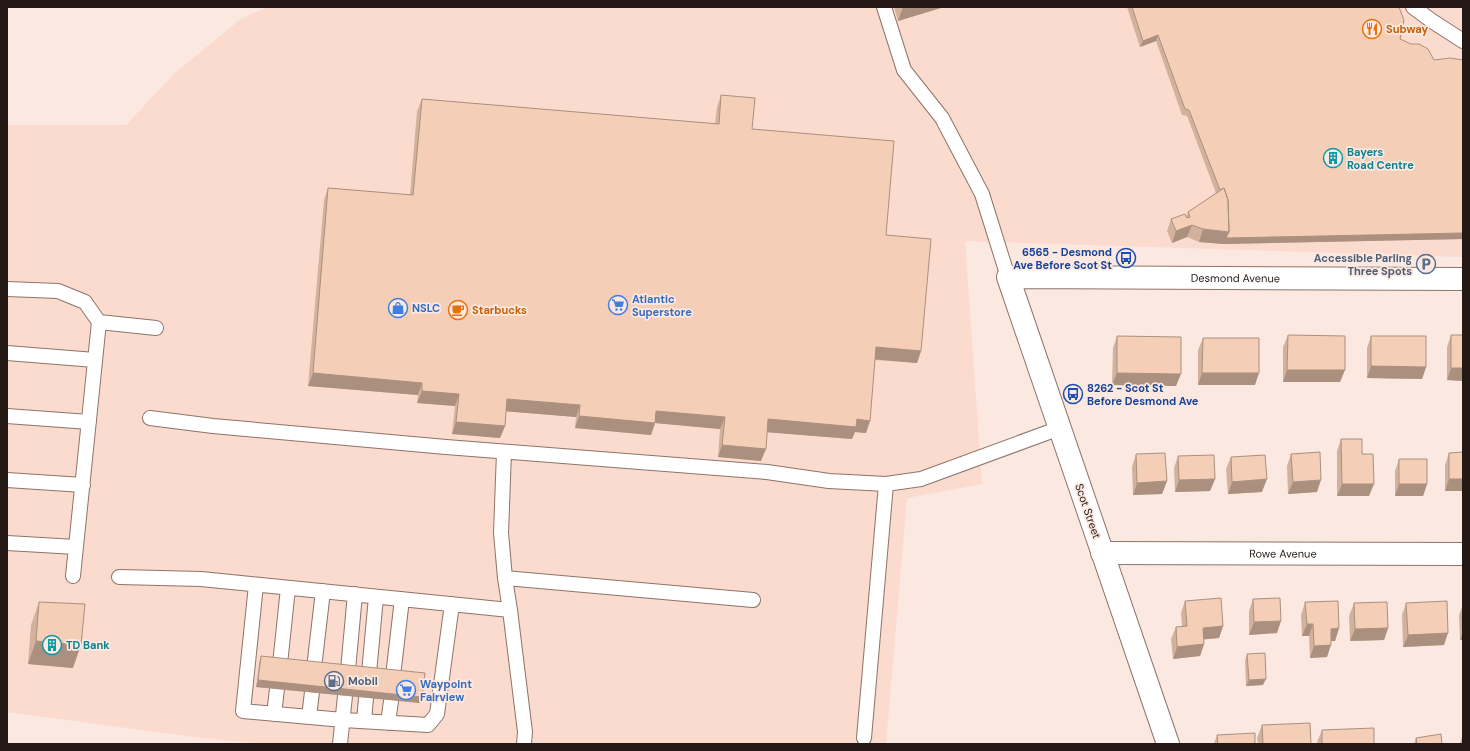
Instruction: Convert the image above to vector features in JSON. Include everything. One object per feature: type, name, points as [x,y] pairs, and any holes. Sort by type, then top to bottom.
[{"type":"street","name":"Desmond Avenue","points":[[1008,277],[1463,279]]},
{"type":"street","name":"Scot Street","points":[[1008,277],[1168,744]]},
{"type":"street","name":"Rowe Avenue","points":[[1102,553],[1463,554]]},
{"type":"lane","points":[[884,7],[904,70],[942,118],[982,194],[1008,277]]},
{"type":"lane","points":[[1413,7],[1432,22],[1463,41]]},
{"type":"lane","points":[[7,289],[58,291],[85,302],[99,322],[73,576]]},
{"type":"lane","points":[[99,322],[156,328]]},
{"type":"lane","points":[[7,353],[95,360]]},
{"type":"lane","points":[[7,416],[89,422]]},
{"type":"lane","points":[[150,418],[213,426],[504,452],[767,472],[829,480],[886,484],[921,479],[1060,428]]},
{"type":"lane","points":[[504,452],[501,533],[505,578],[525,732],[524,744]]},
{"type":"lane","points":[[7,480],[83,485]]},
{"type":"lane","points":[[864,738],[886,484]]},
{"type":"lane","points":[[7,543],[76,547]]},
{"type":"lane","points":[[118,577],[201,579],[510,610]]},
{"type":"lane","points":[[505,578],[754,600]]},
{"type":"lane","points":[[256,585],[243,711],[343,720],[428,725],[437,714],[452,604]]},
{"type":"lane","points":[[280,664],[288,588]]},
{"type":"lane","points":[[314,668],[323,591]]},
{"type":"lane","points":[[348,670],[355,594]]},
{"type":"lane","points":[[369,673],[376,597]]},
{"type":"lane","points":[[393,676],[402,599]]},
{"type":"lane","points":[[274,714],[277,689]]},
{"type":"lane","points":[[309,717],[312,692]]},
{"type":"lane","points":[[340,744],[345,696]]},
{"type":"lane","points":[[364,721],[366,698]]},
{"type":"lane","points":[[388,723],[391,701]]},
{"type":"shaded area","points":[[267,7],[593,7],[599,9],[599,7],[1463,7],[1463,257],[965,241],[982,484],[907,498],[886,744],[263,744],[202,738],[7,712],[7,125],[126,125],[177,71],[241,19]]},
{"type":"building","name":"Bayers Road Centre","points":[[1132,7],[1399,7],[1404,20],[1400,39],[1411,44],[1419,44],[1428,49],[1434,60],[1450,58],[1463,60],[1463,233],[1226,238],[1229,232],[1228,200],[1224,188],[1220,190],[1189,110],[1185,109],[1158,35],[1143,41]]},
{"type":"building","name":"Atlantic Superstore","points":[[721,95],[755,98],[752,129],[894,141],[886,235],[931,239],[921,351],[876,347],[870,421],[857,419],[856,427],[768,419],[766,449],[722,445],[725,417],[656,411],[655,423],[579,416],[580,405],[507,399],[505,426],[456,422],[459,394],[422,391],[422,383],[313,373],[328,188],[413,195],[422,99],[719,124]]},
{"type":"building","points":[[1224,188],[1228,200],[1229,232],[1203,229],[1192,225],[1176,231],[1171,219],[1185,214],[1187,218],[1190,217],[1188,212]]},
{"type":"building","points":[[1288,335],[1345,336],[1345,370],[1287,370]]},
{"type":"building","points":[[1451,335],[1463,335],[1463,368],[1451,368]]},
{"type":"building","points":[[1117,336],[1181,337],[1181,374],[1117,373]]},
{"type":"building","points":[[1371,336],[1426,336],[1426,367],[1371,366]]},
{"type":"building","points":[[1203,338],[1259,338],[1259,373],[1202,373]]},
{"type":"building","points":[[1341,439],[1362,439],[1362,454],[1373,454],[1374,484],[1342,484]]},
{"type":"building","points":[[1320,452],[1321,480],[1293,482],[1291,454]]},
{"type":"building","points":[[1463,452],[1463,479],[1449,479],[1449,453]]},
{"type":"building","points":[[1165,453],[1167,481],[1137,483],[1136,454]]},
{"type":"building","points":[[1214,455],[1215,479],[1179,480],[1178,456]]},
{"type":"building","points":[[1265,455],[1267,479],[1232,482],[1231,457]]},
{"type":"building","points":[[1399,459],[1427,459],[1427,484],[1399,484]]},
{"type":"building","points":[[1221,598],[1223,626],[1203,628],[1204,644],[1177,647],[1176,627],[1187,626],[1185,601]]},
{"type":"building","points":[[1280,598],[1281,621],[1254,622],[1253,599]]},
{"type":"building","points":[[1338,601],[1339,628],[1331,629],[1331,645],[1314,646],[1313,624],[1307,624],[1305,602]]},
{"type":"building","points":[[1447,601],[1448,633],[1408,635],[1406,603]]},
{"type":"building","points":[[39,602],[85,604],[81,645],[36,641]]},
{"type":"building","points":[[1387,602],[1388,628],[1355,629],[1354,603]]},
{"type":"building","points":[[1265,653],[1266,679],[1249,680],[1247,654]]},
{"type":"building","points":[[261,656],[425,673],[422,697],[258,680]]},
{"type":"building","points":[[1310,723],[1311,744],[1263,744],[1262,725]]},
{"type":"building","points":[[1374,728],[1374,744],[1322,744],[1322,730]]},
{"type":"building","points":[[1255,733],[1255,744],[1218,744],[1217,735]]},
{"type":"building","points":[[1441,734],[1442,744],[1417,744],[1416,738]]},
{"type":"place","name":"Subway","points":[[1372,29]]},
{"type":"place","name":"Bayers Road Centre","points":[[1333,158]]},
{"type":"place","name":"6565 - Desmond Ave Before Scot St","points":[[1126,258]]},
{"type":"place","name":"Accessible Parling Three Spots","points":[[1426,264]]},
{"type":"place","name":"Atlantic Superstore","points":[[618,305]]},
{"type":"place","name":"NSLC","points":[[398,308]]},
{"type":"place","name":"Starbucks","points":[[458,310]]},
{"type":"place","name":"8262 - Scot St Before Desmond Ave","points":[[1073,394]]},
{"type":"place","name":"TD Bank","points":[[52,645]]},
{"type":"place","name":"Mobil","points":[[334,681]]},
{"type":"place","name":"Waypoint Fairview","points":[[406,690]]}]
